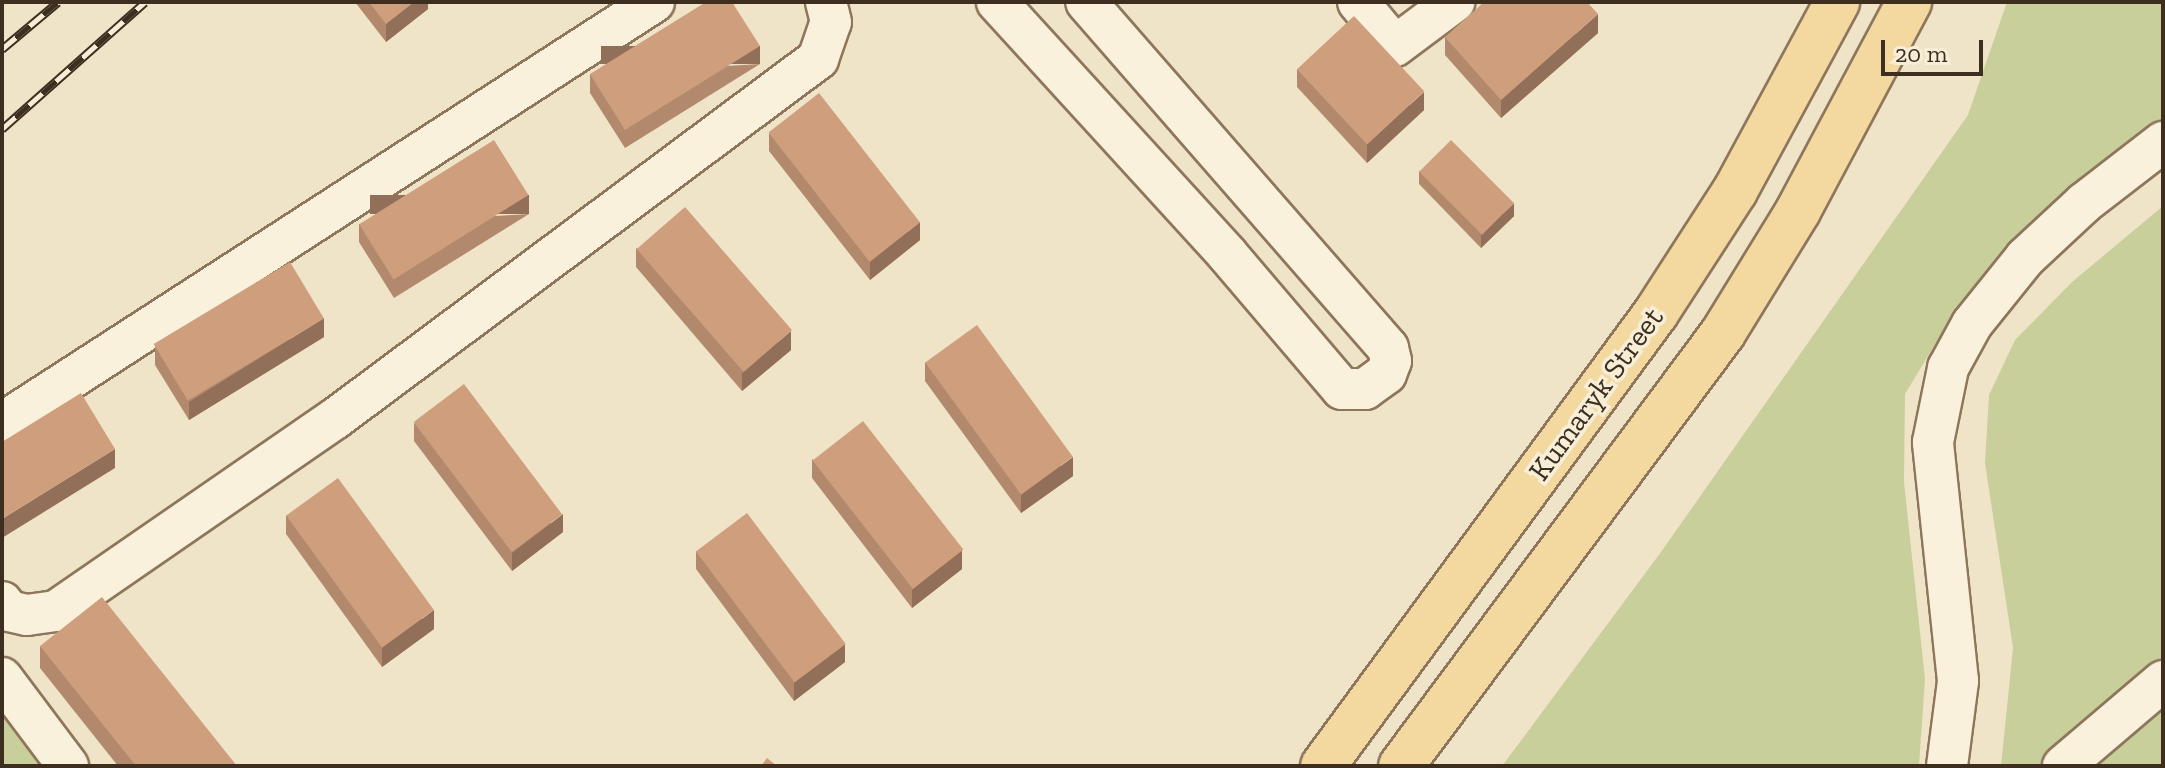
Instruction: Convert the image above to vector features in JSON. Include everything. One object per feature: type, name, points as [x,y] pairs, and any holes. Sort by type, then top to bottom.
[{"type":"main road","name":"Kumaryk Street","points":[[1323,766],[1656,313],[1735,191],[1837,2]]},
{"type":"main road","points":[[1401,766],[1723,333],[1798,211],[1909,2]]},
{"type":"lane","points":[[2,423],[654,2]]},
{"type":"lane","points":[[2,602],[9,611],[27,615],[56,611],[336,418],[818,59],[831,22],[826,2]]},
{"type":"lane","points":[[997,2],[1227,254],[1342,389],[1365,389],[1386,374],[1391,361],[1388,348],[1086,2]]},
{"type":"lane","points":[[1358,2],[1395,46],[1454,2]]},
{"type":"lane","points":[[1947,766],[1958,681],[1933,442],[1948,368],[1972,324],[2025,258],[2084,203],[2163,142]]},
{"type":"lane","points":[[1969,766],[1980,676],[1955,452],[1965,380],[1980,347],[2028,284],[2099,216],[2163,167]]},
{"type":"lane","points":[[2,678],[68,766]]},
{"type":"lane","points":[[2063,766],[2163,681]]},
{"type":"green space","points":[[2007,2],[2163,2],[2163,120],[2043,219],[1942,333],[1905,394],[1904,482],[1925,679],[1919,766],[1502,766],[1661,552],[1968,115]]},
{"type":"green space","points":[[2163,206],[2163,766],[2001,766],[2013,648],[1985,463],[1989,395],[2015,340],[2072,282]]},
{"type":"green space","points":[[2,699],[54,766],[2,766]]},
{"type":"building","points":[[369,2],[414,2],[386,24]]},
{"type":"building","points":[[706,2],[732,2],[760,46],[625,130],[590,74]]},
{"type":"building","points":[[1484,2],[1587,2],[1598,14],[1501,100],[1445,37]]},
{"type":"building","points":[[1354,16],[1424,91],[1367,145],[1297,69]]},
{"type":"building","points":[[819,93],[920,222],[870,262],[769,132]]},
{"type":"building","points":[[494,140],[528,195],[394,279],[359,224]]},
{"type":"building","points":[[1451,140],[1514,203],[1482,235],[1419,172]]},
{"type":"building","points":[[685,207],[792,330],[744,372],[637,249]]},
{"type":"building","points":[[290,262],[324,319],[188,400],[154,344]]},
{"type":"building","points":[[977,325],[1073,457],[1021,494],[925,363]]},
{"type":"building","points":[[464,384],[562,514],[512,552],[414,422]]},
{"type":"building","points":[[81,393],[115,449],[2,519],[2,442]]},
{"type":"building","points":[[863,421],[963,549],[913,589],[813,460]]},
{"type":"building","points":[[338,478],[434,610],[382,647],[286,516]]},
{"type":"building","points":[[747,513],[846,644],[795,682],[696,552]]},
{"type":"building","points":[[102,597],[237,766],[136,766],[40,646]]},
{"type":"building","points":[[767,758],[777,766],[761,766]]},
{"type":"railway","points":[[2,49],[58,2]]},
{"type":"railway","points":[[2,129],[145,2]]}]
